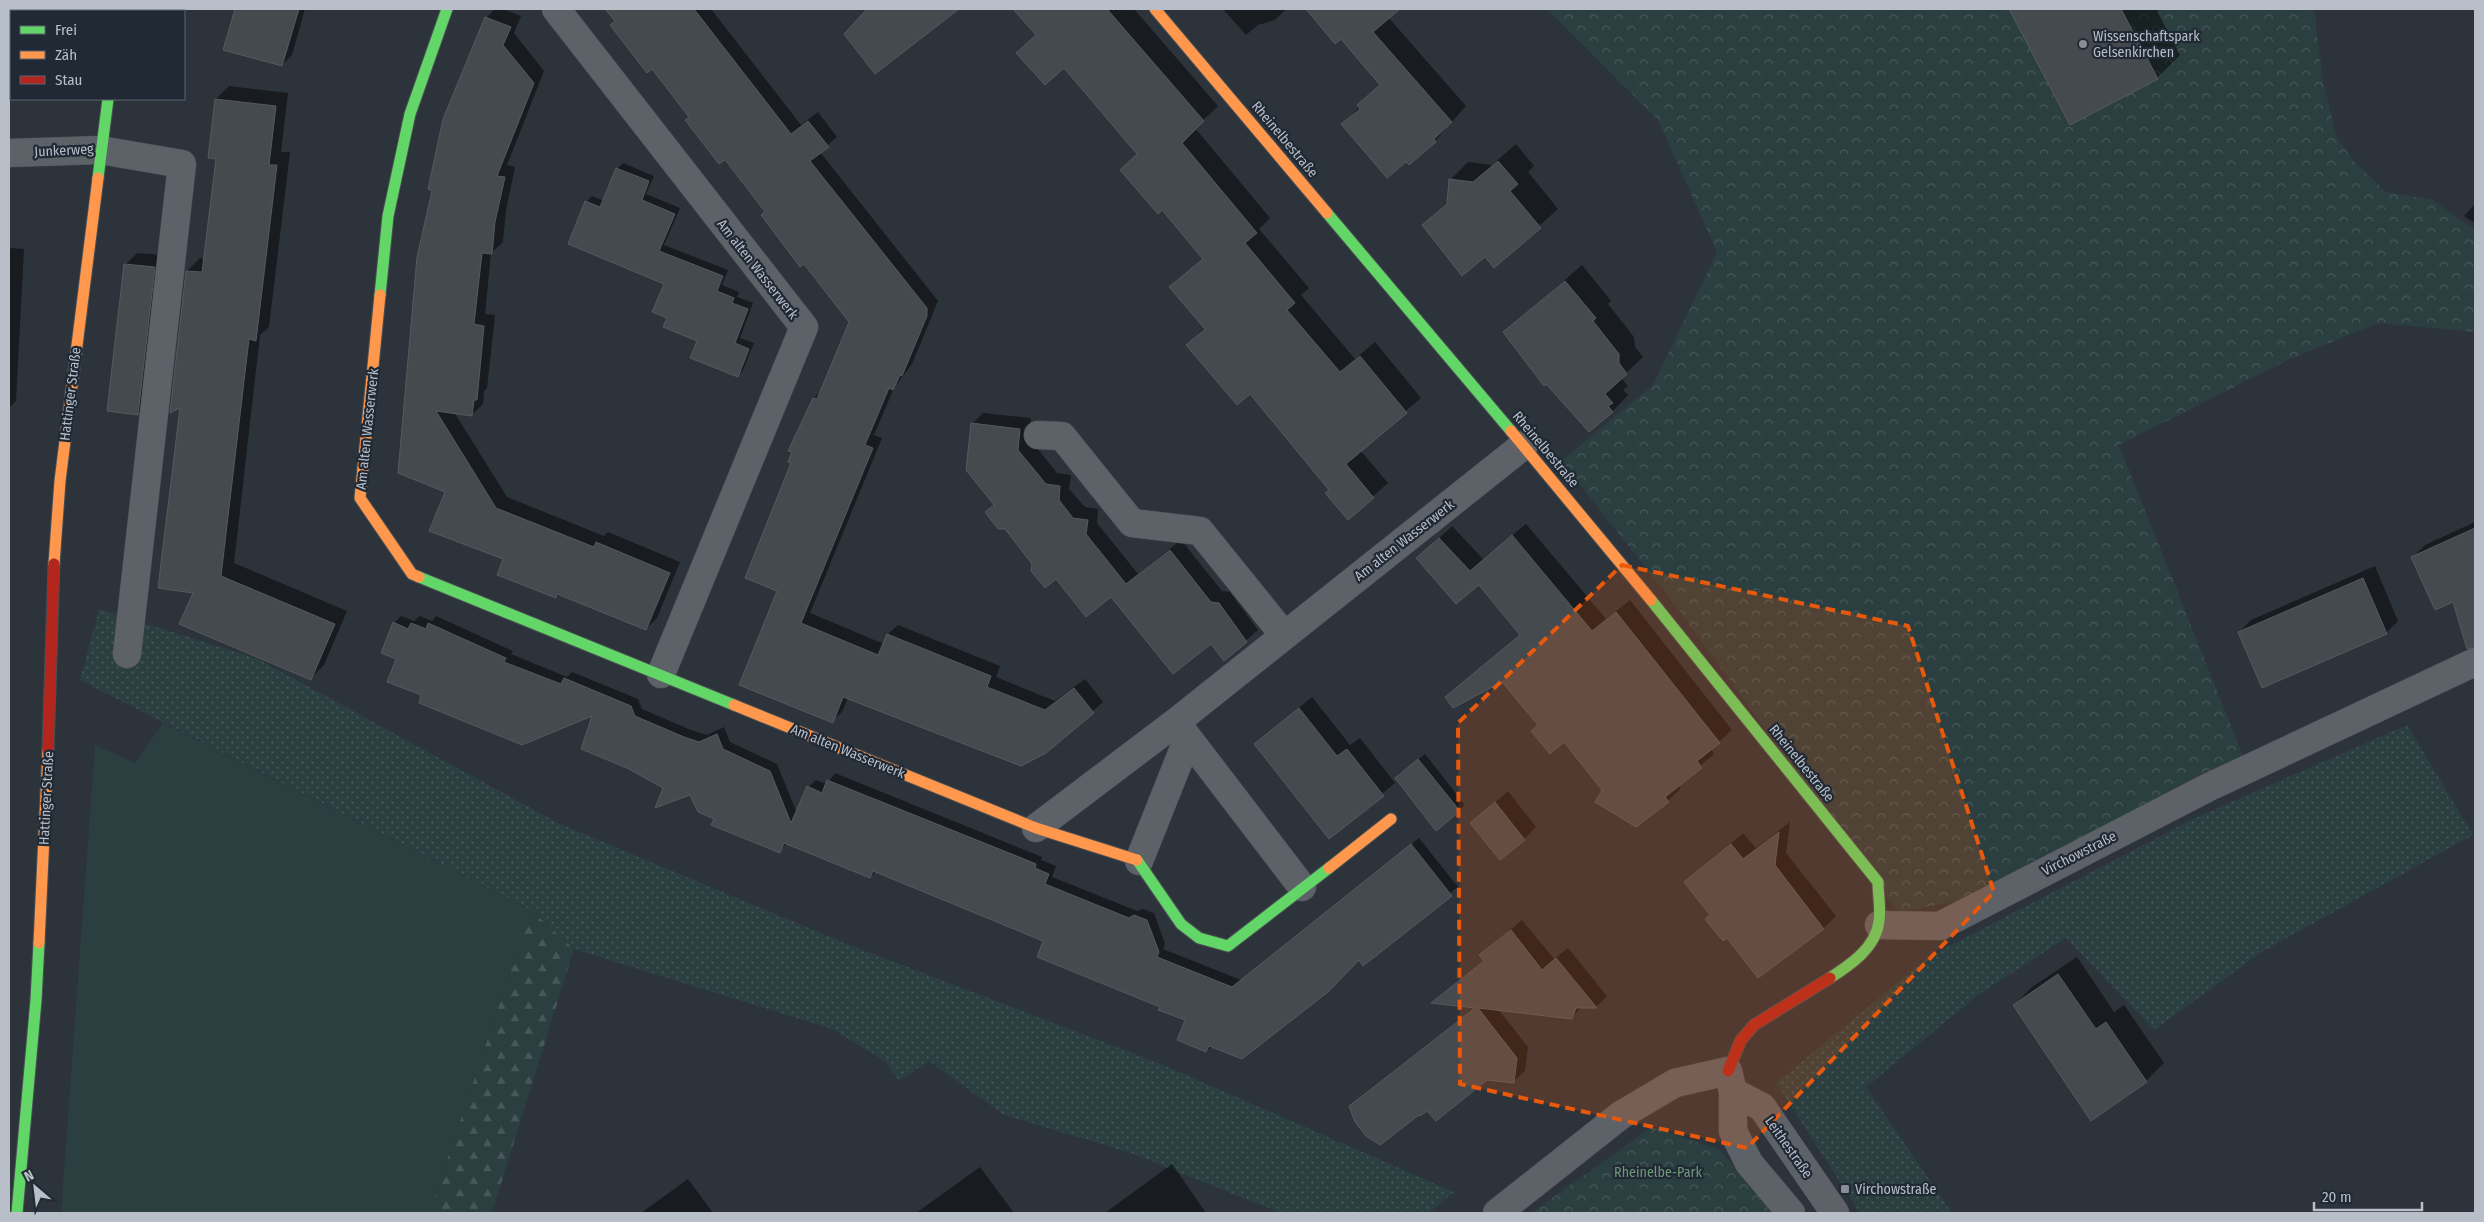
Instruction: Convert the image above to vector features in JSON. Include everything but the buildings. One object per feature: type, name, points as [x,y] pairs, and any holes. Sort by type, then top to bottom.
[{"type":"street","name":"Am alten Wasserwerk","points":[[447,9],[410,114],[388,216],[360,498],[412,574],[1036,828],[1140,861],[1182,730]]},
{"type":"street","name":"Am alten Wasserwerk","points":[[556,9],[804,327],[661,674]]},
{"type":"street","name":"Rheinelbestraße","points":[[1155,9],[1524,445],[1878,882],[1879,925]]},
{"type":"street","name":"Junkerweg","points":[[9,153],[100,150],[108,100]]},
{"type":"street","points":[[100,150],[182,164],[127,654]]},
{"type":"street","name":"Hattinger Straße","points":[[17,1213],[36,1000],[50,708],[54,565],[60,482],[100,150]]},
{"type":"street","points":[[1038,435],[1062,436],[1132,523],[1200,531],[1284,635]]},
{"type":"street","name":"Am alten Wasserwerk","points":[[1036,828],[1182,730],[1284,635],[1524,445]]},
{"type":"street","name":"Virchowstraße","points":[[1879,925],[1940,926],[2207,788],[2475,662]]},
{"type":"street","points":[[1182,730],[1302,888]]},
{"type":"street","points":[[1140,861],[1182,924],[1199,938],[1228,946],[1391,819]]},
{"type":"street","points":[[1791,1213],[1749,1163],[1733,1131],[1730,1082],[1739,1043],[1753,1025],[1844,968],[1866,951],[1879,925]]},
{"type":"street","points":[[1497,1213],[1621,1115],[1675,1082],[1730,1082]]},
{"type":"street","name":"Leithestraße","points":[[1730,1082],[1762,1107],[1835,1213]]},
{"type":"highlighted area","points":[[1622,565],[1908,626],[1994,892],[1747,1148],[1460,1084],[1458,723]]},
{"type":"green space","name":"Wissenschaftspark Gelsenkirchen","points":[[1547,9],[2314,9],[2323,81],[2337,138],[2354,161],[2386,192],[2433,200],[2475,230],[2475,332],[2378,323],[2290,359],[2119,445],[2245,761],[1995,893],[1899,913],[1676,606],[1561,461],[1653,385],[1717,252],[1658,120]]},
{"type":"green space","points":[[99,609],[258,659],[558,823],[847,944],[1161,1064],[1454,1192],[1429,1213],[1281,1213],[1128,1152],[1004,1115],[929,1061],[899,1081],[885,1061],[832,1029],[574,949],[531,910],[80,680]]},
{"type":"green space","points":[[163,723],[531,910],[429,1213],[61,1213],[95,745],[135,763]]},
{"type":"green space","points":[[2407,725],[2473,835],[2260,953],[2154,1030],[2066,938],[1978,995],[1866,1087],[1952,1213],[1860,1213],[1776,1083],[1930,956],[2197,817]]},
{"type":"green space","points":[[531,910],[574,949],[492,1213],[429,1213]]},
{"type":"green space","name":"Rheinelbe-Park","points":[[1652,1127],[1720,1150],[1775,1213],[1531,1213]]},
{"type":"traffic: fast","points":[[380,295],[388,216],[410,114],[447,9]]},
{"type":"traffic: fast","points":[[98,178],[108,100]]},
{"type":"traffic: fast","points":[[1327,213],[1511,431]]},
{"type":"traffic: fast","points":[[419,577],[734,705]]},
{"type":"traffic: fast","points":[[1651,600],[1878,882],[1880,916],[1877,931],[1861,955],[1830,978]]},
{"type":"traffic: fast","points":[[1137,860],[1181,924],[1199,938],[1228,946],[1329,868]]},
{"type":"traffic: fast","points":[[17,1213],[36,1000],[39,943]]},
{"type":"traffic: slow","points":[[1155,9],[1327,213]]},
{"type":"traffic: slow","points":[[54,564],[60,481],[98,178]]},
{"type":"traffic: slow","points":[[380,295],[360,498],[412,574],[419,577]]},
{"type":"traffic: slow","points":[[1511,431],[1651,600]]},
{"type":"traffic: slow","points":[[734,705],[1036,828],[1137,860]]},
{"type":"traffic: slow","points":[[39,943],[48,750]]},
{"type":"traffic: slow","points":[[1329,868],[1391,819]]},
{"type":"traffic: jam","points":[[48,750],[54,564]]},
{"type":"traffic: jam","points":[[1728,1071],[1741,1040],[1754,1025],[1830,978]]},
{"type":"place","name":"Wissenschaftspark Gelsenkirchen","points":[[2083,44]]},
{"type":"place","name":"Virchowstraße","points":[[1845,1189]]}]
